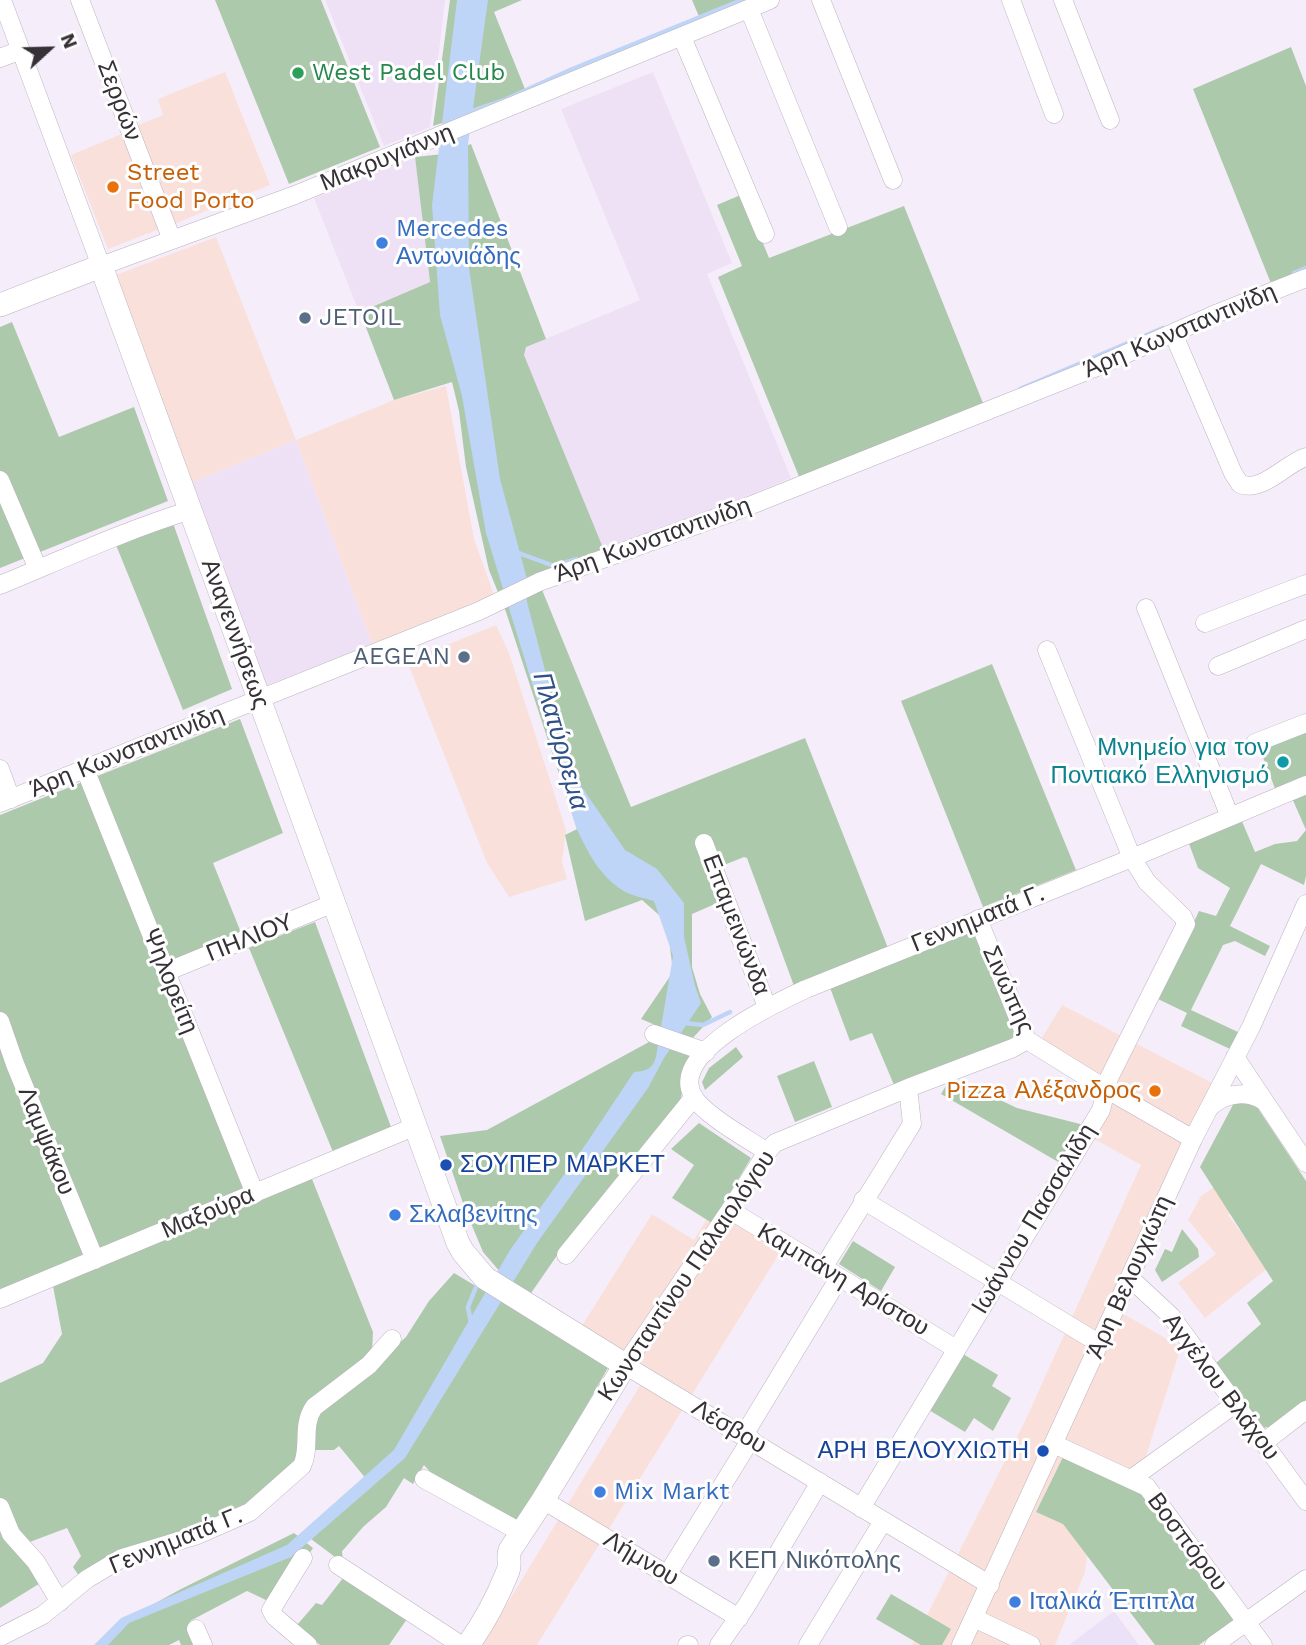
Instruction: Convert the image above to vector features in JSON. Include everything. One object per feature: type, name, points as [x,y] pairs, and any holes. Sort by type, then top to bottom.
[{"type":"main road","name":"Μακρυγιάννη","points":[[0,305],[101,266]]},
{"type":"main road","name":"Αναγεννήσεως","points":[[101,266],[454,1234],[473,1265]]},
{"type":"main road","name":"Λέσβου","points":[[473,1265],[485,1278],[625,1365]]},
{"type":"main road","name":"Κωνσταντίνου Παλαιολόγου","points":[[468,1645],[509,1570],[510,1550],[625,1365]]},
{"type":"street","name":"Αναγεννήσεως","points":[[2,0],[101,266]]},
{"type":"street","name":"Σερρών","points":[[80,0],[172,240]]},
{"type":"street","name":"Μακρυγιάννη","points":[[101,266],[472,124],[770,0]]},
{"type":"street","points":[[821,0],[893,180]]},
{"type":"street","points":[[1011,0],[1054,114]]},
{"type":"street","points":[[1063,0],[1110,120]]},
{"type":"street","points":[[749,9],[838,227]]},
{"type":"street","points":[[682,37],[765,234]]},
{"type":"street","points":[[0,58],[21,50]]},
{"type":"street","name":"Άρη Κωνσταντινίδη","points":[[6,801],[479,611],[539,582],[749,506],[1092,369],[1306,278]]},
{"type":"street","points":[[1172,333],[1240,484],[1249,486],[1266,480],[1306,457]]},
{"type":"street","points":[[0,480],[38,569]]},
{"type":"street","points":[[0,585],[158,520],[191,510]]},
{"type":"street","points":[[1205,623],[1306,584]]},
{"type":"street","points":[[1146,608],[1230,817]]},
{"type":"street","points":[[1218,666],[1306,629]]},
{"type":"street","points":[[1047,650],[1132,858]]},
{"type":"street","points":[[1255,743],[1306,723]]},
{"type":"street","points":[[0,769],[6,801]]},
{"type":"street","name":"Ψηλορείτη","points":[[85,769],[255,1194]]},
{"type":"street","name":"Γεννηματά Γ.","points":[[694,1097],[690,1088],[691,1079],[706,1052],[734,1027],[767,1007],[1306,785]]},
{"type":"street","name":"Επαμεινώνδα","points":[[704,843],[767,1007]]},
{"type":"street","name":"Ιωάννου Πασσαλίδη","points":[[861,1508],[1101,1110],[1109,1077],[1186,924],[1183,917],[1147,881],[1132,858]]},
{"type":"street","name":"ΠΗΛΙΟΥ","points":[[166,972],[334,903]]},
{"type":"street","name":"Άρη Βελουχιώτη","points":[[961,1645],[1194,1139],[1305,908]]},
{"type":"street","name":"Σινώπης","points":[[978,919],[1027,1040],[1194,1139]]},
{"type":"street","name":"Λαμψάκου","points":[[0,1021],[5,1052],[95,1260]]},
{"type":"street","points":[[654,1034],[706,1052]]},
{"type":"street","name":"Κωνσταντίνου Παλαιολόγου","points":[[625,1365],[766,1152],[775,1143],[1013,1048],[1027,1040]]},
{"type":"street","points":[[1235,1057],[1306,1163]]},
{"type":"street","points":[[823,1268],[863,1199],[912,1124],[908,1088]]},
{"type":"street","points":[[1209,1108],[1219,1100],[1239,1094],[1252,1094],[1264,1101]]},
{"type":"street","points":[[566,1255],[694,1097],[707,1110],[766,1152]]},
{"type":"street","name":"Μαξούρα","points":[[0,1299],[416,1126]]},
{"type":"street","points":[[863,1199],[1100,1344]]},
{"type":"street","name":"Καμπάνη Αρίστου","points":[[730,1210],[956,1349]]},
{"type":"street","points":[[667,1575],[839,1278]]},
{"type":"street","name":"Αγγέλου Βλάχου","points":[[1130,1278],[1171,1316],[1306,1501]]},
{"type":"street","name":"Γεννηματά Γ.","points":[[0,1637],[40,1617],[87,1579],[122,1558],[213,1530],[256,1509],[302,1466],[306,1457],[308,1415],[326,1396],[369,1365],[392,1339]]},
{"type":"street","name":"Λέσβου","points":[[625,1365],[990,1585]]},
{"type":"street","points":[[1131,1479],[1235,1404]]},
{"type":"street","points":[[1263,1443],[1306,1410]]},
{"type":"street","name":"Βοσπόρου","points":[[1054,1444],[1147,1487],[1263,1645]]},
{"type":"street","points":[[424,1479],[522,1532]]},
{"type":"street","points":[[719,1645],[739,1618],[820,1482]]},
{"type":"street","name":"Λήμνου","points":[[543,1500],[739,1618]]},
{"type":"street","points":[[0,1507],[11,1534],[36,1562],[60,1602]]},
{"type":"street","points":[[808,1645],[884,1521]]},
{"type":"street","points":[[303,1558],[271,1610],[275,1617],[308,1645]]},
{"type":"street","points":[[338,1564],[461,1645]]},
{"type":"street","points":[[1214,1645],[1306,1579]]},
{"type":"street","points":[[974,1618],[1031,1645]]},
{"type":"shaded area","points":[[325,0],[445,0],[430,127],[384,146]]},
{"type":"shaded area","points":[[225,72],[270,185],[174,224],[136,126],[163,115],[158,99]]},
{"type":"shaded area","points":[[653,72],[732,263],[707,274],[791,478],[606,555],[524,355],[526,347],[640,300],[561,109]]},
{"type":"shaded area","points":[[124,133],[162,228],[108,249],[71,155]]},
{"type":"shaded area","points":[[415,157],[430,282],[359,312],[314,198]]},
{"type":"shaded area","points":[[216,237],[296,440],[191,483],[113,276]]},
{"type":"shaded area","points":[[446,386],[474,539],[494,595],[372,644],[296,440],[394,400]]},
{"type":"shaded area","points":[[296,440],[372,644],[265,686],[191,483]]},
{"type":"shaded area","points":[[496,625],[509,653],[566,830],[562,862],[567,879],[509,897],[487,863],[407,661]]},
{"type":"shaded area","points":[[1062,1005],[1218,1086],[1113,1308],[1181,1347],[1136,1487],[1064,1455],[1036,1512],[1063,1523],[1087,1555],[1085,1572],[1055,1645],[912,1645],[1026,1419],[1141,1165],[1087,1135],[1113,1081],[1040,1041]]},
{"type":"shaded area","points":[[1214,1187],[1232,1212],[1228,1215],[1268,1268],[1205,1318],[1178,1283],[1216,1254],[1188,1220],[1201,1196]]},
{"type":"shaded area","points":[[720,1198],[787,1241],[537,1645],[482,1645],[650,1369],[582,1326],[652,1214],[694,1240]]},
{"type":"shaded area","points":[[1114,1611],[1139,1645],[1069,1645]]},
{"type":"green space","name":"West Padel Club","points":[[215,0],[321,0],[380,147],[289,184]]},
{"type":"green space","points":[[450,0],[522,0],[494,12],[527,94],[464,119],[433,126]]},
{"type":"green space","points":[[692,0],[747,0],[700,19]]},
{"type":"green space","points":[[1291,47],[1306,86],[1306,278],[1274,291],[1193,89]]},
{"type":"green space","points":[[471,144],[546,339],[526,347],[524,355],[606,555],[538,580],[631,807],[805,738],[888,948],[794,986],[747,858],[709,871],[722,901],[692,914],[692,967],[700,994],[712,1017],[691,1040],[641,1019],[673,972],[667,922],[642,900],[585,921],[565,835],[577,829],[506,612],[489,570],[466,467],[459,411],[452,382],[394,400],[360,312],[430,282],[415,157],[443,154]]},
{"type":"green space","points":[[743,194],[769,258],[904,206],[985,408],[800,479],[718,277],[742,266],[717,205]]},
{"type":"green space","points":[[12,322],[59,437],[134,407],[168,501],[0,568],[0,327]]},
{"type":"green space","points":[[173,523],[232,689],[183,710],[116,545]]},
{"type":"green space","points":[[992,664],[1076,870],[983,907],[901,701]]},
{"type":"green space","points":[[240,719],[283,833],[213,863],[242,935],[157,970],[245,1188],[0,1292],[0,815]]},
{"type":"green space","points":[[1306,728],[1306,781],[1276,791],[1259,747]]},
{"type":"green space","points":[[1306,792],[1306,830],[1292,798]]},
{"type":"green space","points":[[1241,819],[1255,852],[1275,844],[1297,841],[1306,830],[1304,885],[1261,864],[1230,926],[1270,946],[1265,956],[1235,941],[1223,945],[1191,1010],[1238,1032],[1230,1049],[1181,1026],[1187,1013],[1158,999],[1199,911],[1216,916],[1230,888],[1198,868],[1188,841]]},
{"type":"green space","points":[[315,922],[391,1127],[333,1152],[249,948]]},
{"type":"green space","points":[[974,931],[1015,1034],[1011,1041],[894,1085],[872,1033],[850,1041],[829,985]]},
{"type":"green space","points":[[661,1041],[690,1054],[680,1102],[567,1241],[529,1296],[501,1273],[483,1252],[440,1136],[487,1130],[649,1042]]},
{"type":"green space","points":[[736,1047],[743,1057],[705,1090],[702,1082],[709,1068]]},
{"type":"green space","points":[[814,1061],[832,1107],[795,1122],[777,1076]]},
{"type":"green space","points":[[958,1080],[1017,1108],[1084,1125],[1060,1163],[941,1094],[947,1084]]},
{"type":"green space","points":[[1243,1086],[1306,1181],[1306,1400],[1269,1427],[1262,1428],[1216,1363],[1261,1324],[1247,1303],[1273,1281],[1200,1167]]},
{"type":"green space","points":[[699,1123],[751,1158],[712,1223],[672,1198],[694,1165],[671,1149]]},
{"type":"green space","points":[[312,1179],[373,1332],[372,1352],[330,1387],[300,1458],[260,1498],[81,1579],[73,1567],[81,1556],[67,1528],[27,1543],[42,1582],[0,1608],[0,1383],[43,1363],[62,1334],[53,1286]]},
{"type":"green space","points":[[1182,1229],[1198,1249],[1199,1257],[1162,1282],[1155,1270],[1165,1249],[1172,1252]]},
{"type":"green space","points":[[853,1241],[895,1267],[881,1291],[839,1264]]},
{"type":"green space","points":[[454,1273],[609,1366],[518,1526],[433,1475],[424,1465],[413,1484],[404,1478],[386,1507],[363,1527],[342,1551],[343,1563],[311,1539],[372,1486],[339,1446],[334,1450],[314,1450],[312,1420],[406,1337],[429,1301]]},
{"type":"green space","points":[[963,1354],[998,1375],[992,1386],[1011,1398],[993,1431],[974,1418],[965,1432],[929,1410]]},
{"type":"green space","points":[[1064,1455],[1136,1487],[1235,1619],[1199,1645],[1155,1645],[1063,1524],[1036,1512]]},
{"type":"green space","points":[[294,1533],[313,1548],[307,1557],[268,1601],[247,1591],[190,1621],[202,1645],[181,1645],[179,1640],[169,1645],[99,1645],[132,1616]]},
{"type":"green space","points":[[343,1578],[407,1619],[389,1645],[320,1645],[297,1625],[316,1603],[322,1605]]},
{"type":"green space","points":[[891,1594],[951,1629],[942,1645],[921,1645],[876,1619]]},
{"type":"water","name":"Πλατύρρεμα","points":[[457,0],[488,0],[468,144],[469,268],[500,479],[527,579],[527,602],[572,773],[625,850],[657,869],[684,903],[684,937],[701,1003],[664,1058],[648,1088],[537,1243],[405,1458],[291,1557],[129,1623],[108,1645],[94,1645],[121,1618],[287,1545],[394,1450],[510,1250],[634,1072],[648,1069],[656,1057],[673,956],[654,901],[633,895],[614,884],[589,854],[576,827],[486,533],[462,396],[440,315],[432,205]]},
{"type":"waterway","points":[[469,112],[502,101],[570,70],[742,0]]},
{"type":"waterway","points":[[1294,273],[1306,268]]},
{"type":"waterway","points":[[1020,389],[1163,328]]},
{"type":"waterway","points":[[516,552],[554,566],[577,559]]},
{"type":"waterway","points":[[685,1023],[703,1025],[730,1012]]},
{"type":"waterway","points":[[471,1323],[468,1307],[478,1282]]},
{"type":"place","name":"West Padel Club","points":[[298,73]]},
{"type":"place","name":"Street Food Porto","points":[[113,187]]},
{"type":"place","name":"Mercedes Αντωνιάδης","points":[[382,243]]},
{"type":"place","name":"JETOIL","points":[[305,318]]},
{"type":"place","name":"AEGEAN","points":[[464,657]]},
{"type":"place","name":"Μνημείο για τον Ποντιακό Ελληνισμό","points":[[1283,762]]},
{"type":"place","name":"Pizza Αλέξανδρος","points":[[1155,1091]]},
{"type":"place","name":"ΣΟΥΠΕΡ ΜΑΡΚΕΤ","points":[[446,1165]]},
{"type":"place","name":"Σκλαβενίτης","points":[[395,1215]]},
{"type":"place","name":"ΑΡΗ ΒΕΛΟΥΧΙΩΤΗ","points":[[1043,1451]]},
{"type":"place","name":"Mix Markt","points":[[600,1492]]},
{"type":"place","name":"ΚΕΠ Νικόπολης","points":[[714,1561]]},
{"type":"place","name":"Ιταλικά Έπιπλα","points":[[1015,1602]]}]
